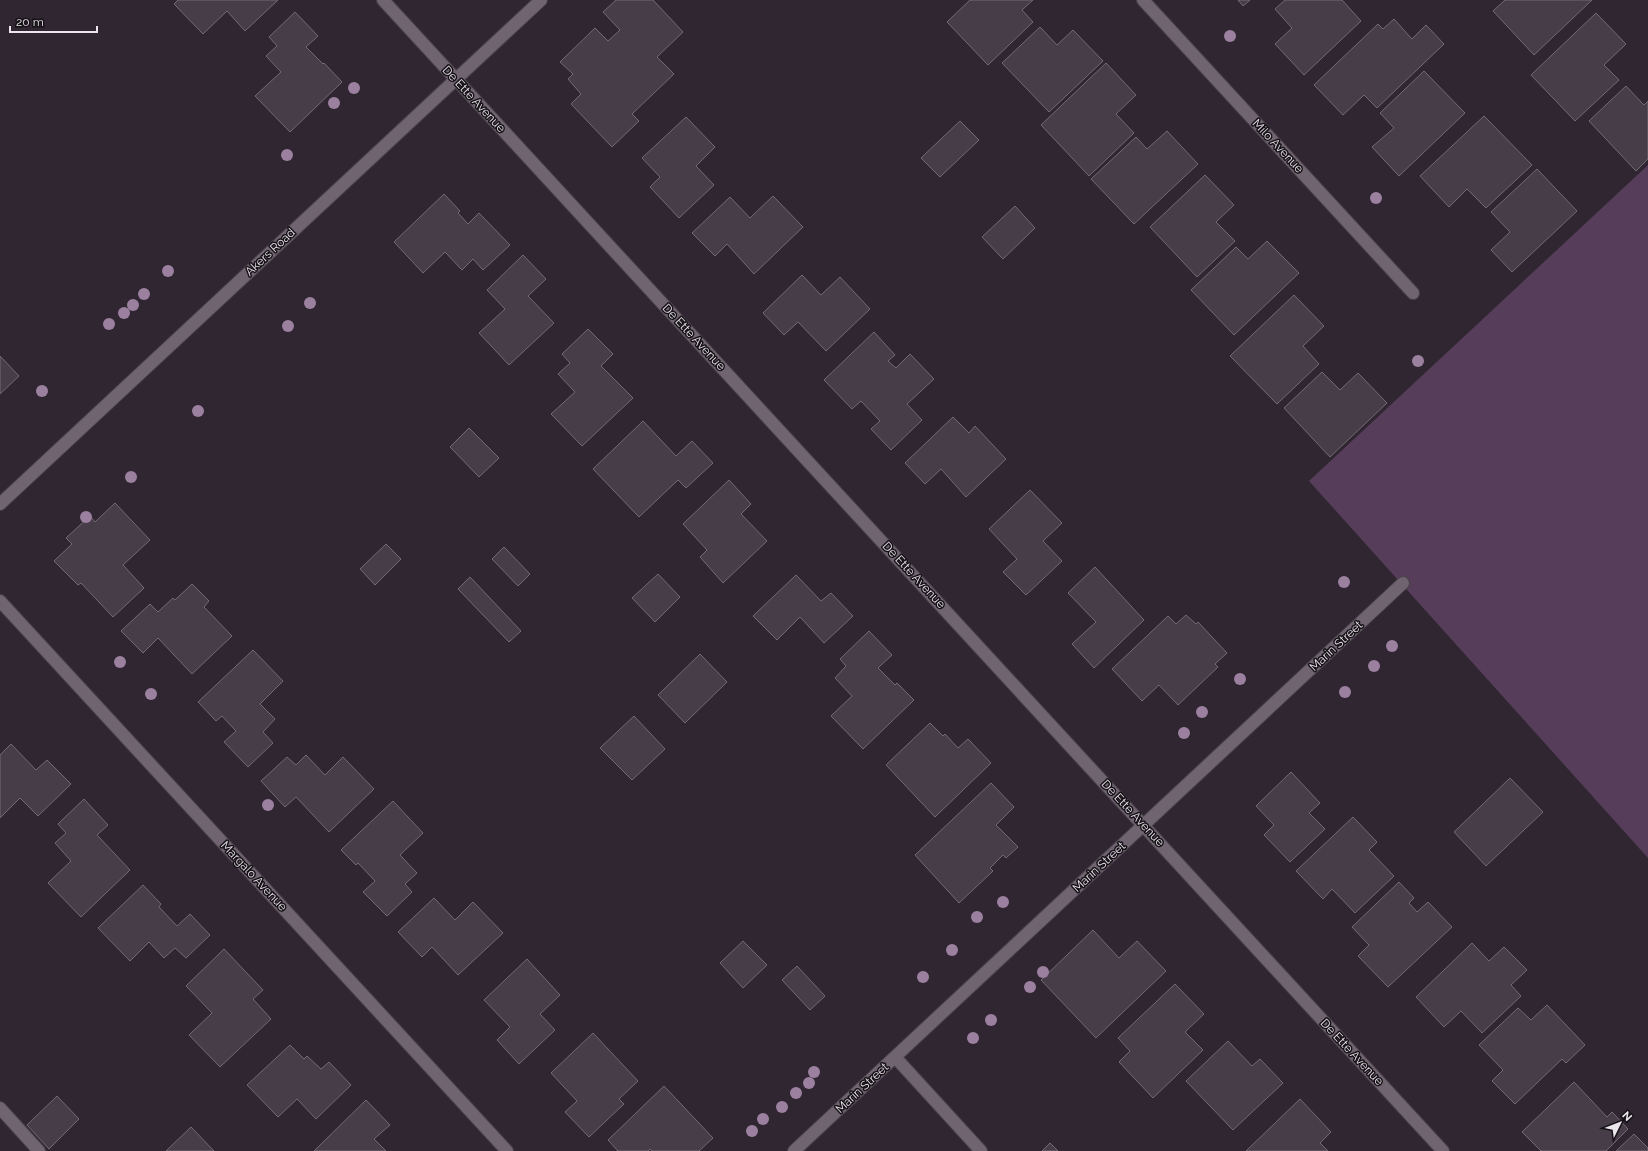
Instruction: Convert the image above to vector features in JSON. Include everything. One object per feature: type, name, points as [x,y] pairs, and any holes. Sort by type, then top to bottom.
[{"type":"street","name":"De Ette Avenue","points":[[383,0],[1443,1151]]},
{"type":"street","name":"Akers Road","points":[[0,504],[541,0]]},
{"type":"street","name":"Milo Avenue","points":[[1143,0],[1413,293]]},
{"type":"street","name":"Marin Street","points":[[794,1151],[1403,583]]},
{"type":"street","name":"Margalo Avenue","points":[[0,601],[507,1151]]},
{"type":"street","points":[[894,1057],[981,1151]]},
{"type":"street","points":[[0,1108],[39,1151]]},
{"type":"shaded area","points":[[1648,165],[1648,858],[1309,481]]},
{"type":"building","points":[[178,0],[278,0],[245,31],[227,11],[203,34],[174,4]]},
{"type":"building","points":[[616,0],[653,0],[683,32],[657,57],[674,74],[632,114],[639,121],[612,147],[571,104],[581,94],[568,79],[573,74],[560,62],[595,28],[608,41],[620,30],[603,12]]},
{"type":"building","points":[[970,0],[1033,0],[1022,10],[1033,22],[988,65],[947,22]]},
{"type":"building","points":[[1238,0],[1250,0],[1243,6]]},
{"type":"building","points":[[1285,0],[1342,0],[1361,21],[1304,75],[1275,44],[1292,28],[1275,9]]},
{"type":"building","points":[[1505,0],[1592,0],[1534,55],[1493,11]]},
{"type":"building","points":[[295,12],[318,36],[306,47],[342,82],[290,132],[255,96],[281,72],[266,56],[277,46],[269,37]]},
{"type":"building","points":[[1596,13],[1626,44],[1604,65],[1619,80],[1575,121],[1531,75]]},
{"type":"building","points":[[1394,19],[1412,39],[1426,25],[1444,44],[1377,108],[1364,95],[1343,115],[1314,85],[1378,24],[1383,29]]},
{"type":"building","points":[[1040,27],[1057,45],[1073,30],[1103,61],[1049,112],[1002,63]]},
{"type":"building","points":[[1106,63],[1136,95],[1116,114],[1134,133],[1089,176],[1041,125]]},
{"type":"building","points":[[1424,71],[1465,113],[1399,176],[1372,147],[1394,128],[1380,113]]},
{"type":"building","points":[[1626,86],[1644,105],[1648,101],[1648,159],[1636,171],[1589,121]]},
{"type":"building","points":[[1484,116],[1532,165],[1486,208],[1467,189],[1449,207],[1420,176]]},
{"type":"building","points":[[686,117],[715,147],[696,166],[714,185],[679,218],[650,187],[660,177],[642,158]]},
{"type":"building","points":[[960,121],[979,140],[940,177],[921,158]]},
{"type":"building","points":[[1167,131],[1198,164],[1134,224],[1091,179],[1136,137],[1147,149]]},
{"type":"building","points":[[1537,169],[1577,211],[1512,272],[1491,250],[1510,232],[1491,212]]},
{"type":"building","points":[[1205,175],[1234,205],[1216,222],[1235,241],[1197,277],[1150,227]]},
{"type":"building","points":[[444,194],[460,211],[458,213],[468,224],[479,213],[510,245],[483,270],[473,259],[462,270],[445,252],[423,273],[394,242]]},
{"type":"building","points":[[773,196],[803,227],[754,274],[727,244],[715,256],[692,233],[730,197],[750,218]]},
{"type":"building","points":[[1015,206],[1035,228],[1003,259],[982,237]]},
{"type":"building","points":[[1267,241],[1299,273],[1234,335],[1191,290],[1236,247],[1248,259]]},
{"type":"building","points":[[523,255],[546,279],[528,296],[554,323],[509,365],[479,333],[505,309],[487,290]]},
{"type":"building","points":[[802,275],[821,295],[840,277],[870,309],[826,351],[798,322],[784,335],[763,313]]},
{"type":"building","points":[[1294,295],[1324,326],[1303,346],[1319,364],[1277,404],[1230,356]]},
{"type":"building","points":[[588,329],[613,354],[601,366],[633,398],[582,446],[551,414],[575,392],[558,374],[570,363],[562,354]]},
{"type":"building","points":[[874,332],[895,355],[888,361],[896,368],[910,354],[934,379],[907,404],[922,420],[891,450],[871,429],[880,421],[861,401],[852,409],[824,380]]},
{"type":"building","points":[[0,356],[19,376],[0,394]]},
{"type":"building","points":[[1322,372],[1340,390],[1358,373],[1387,403],[1330,457],[1284,408]]},
{"type":"building","points":[[953,417],[969,433],[975,426],[1006,459],[966,497],[941,469],[925,484],[905,463]]},
{"type":"building","points":[[643,421],[676,456],[692,441],[713,463],[686,488],[678,480],[639,517],[593,469]]},
{"type":"building","points":[[469,428],[499,458],[479,477],[450,447]]},
{"type":"building","points":[[729,480],[751,504],[741,514],[767,541],[723,583],[700,557],[707,550],[683,524]]},
{"type":"building","points":[[1030,490],[1062,523],[1043,541],[1062,561],[1026,595],[1003,572],[1017,559],[989,529]]},
{"type":"building","points":[[115,503],[150,540],[123,565],[144,588],[113,617],[81,583],[78,585],[54,561],[72,544],[66,538],[90,516],[95,522]]},
{"type":"building","points":[[386,544],[401,559],[375,585],[360,569]]},
{"type":"building","points":[[504,547],[530,574],[518,586],[492,559]]},
{"type":"building","points":[[1095,567],[1144,620],[1094,668],[1072,644],[1096,622],[1068,593]]},
{"type":"building","points":[[658,574],[680,597],[655,622],[632,598]]},
{"type":"building","points":[[796,575],[821,601],[831,593],[853,616],[824,643],[800,617],[777,640],[753,616]]},
{"type":"building","points":[[470,577],[521,631],[509,642],[458,589]]},
{"type":"building","points":[[192,584],[209,601],[204,607],[232,636],[192,674],[158,638],[143,653],[121,631],[150,604],[158,612],[173,598],[175,600]]},
{"type":"building","points":[[1186,615],[1196,624],[1198,622],[1227,653],[1215,664],[1218,667],[1178,705],[1159,685],[1142,701],[1112,669],[1168,616],[1176,624]]},
{"type":"building","points":[[869,631],[892,655],[878,668],[895,685],[897,683],[914,700],[863,749],[831,716],[852,696],[835,678],[846,666],[840,659]]},
{"type":"building","points":[[253,650],[283,681],[260,704],[275,719],[263,732],[273,743],[248,767],[224,742],[236,731],[222,716],[216,721],[198,702]]},
{"type":"building","points":[[700,654],[727,682],[685,723],[658,695]]},
{"type":"building","points":[[634,716],[665,749],[632,780],[600,748]]},
{"type":"building","points":[[930,723],[943,736],[945,734],[958,748],[968,739],[991,763],[935,817],[886,765]]},
{"type":"building","points":[[11,744],[36,770],[47,760],[71,784],[38,816],[20,798],[0,818],[0,755]]},
{"type":"building","points":[[306,755],[325,775],[343,757],[374,789],[329,832],[296,797],[285,807],[261,781],[287,757],[296,765]]},
{"type":"building","points":[[1291,772],[1320,803],[1309,813],[1325,829],[1290,862],[1264,835],[1274,825],[1256,806]]},
{"type":"building","points":[[1510,778],[1543,812],[1486,866],[1454,832]]},
{"type":"building","points":[[991,783],[1014,807],[996,825],[1018,847],[1006,858],[1003,855],[990,868],[993,871],[959,903],[915,855]]},
{"type":"building","points":[[84,799],[108,825],[97,835],[130,870],[81,917],[48,883],[71,861],[55,843],[66,833],[58,824]]},
{"type":"building","points":[[393,801],[423,833],[400,855],[417,873],[405,884],[412,892],[387,916],[363,892],[375,881],[358,863],[356,865],[341,850]]},
{"type":"building","points":[[1353,817],[1377,842],[1369,850],[1394,876],[1355,913],[1332,889],[1323,899],[1296,871]]},
{"type":"building","points":[[1399,882],[1414,898],[1409,903],[1417,912],[1428,902],[1452,927],[1388,987],[1358,956],[1369,945],[1352,927]]},
{"type":"building","points":[[143,885],[161,904],[159,907],[177,926],[190,914],[210,935],[186,958],[175,948],[164,958],[149,942],[130,961],[98,928]]},
{"type":"building","points":[[434,898],[455,920],[473,902],[503,933],[458,975],[432,947],[422,957],[398,932]]},
{"type":"building","points":[[1093,930],[1119,958],[1137,941],[1166,971],[1096,1038],[1041,980]]},
{"type":"building","points":[[743,941],[767,965],[743,988],[720,963]]},
{"type":"building","points":[[1472,943],[1489,961],[1504,947],[1527,970],[1511,985],[1521,996],[1482,1033],[1461,1011],[1444,1027],[1416,997]]},
{"type":"building","points":[[224,949],[263,990],[253,999],[271,1019],[220,1067],[189,1035],[212,1013],[186,986]]},
{"type":"building","points":[[527,959],[560,995],[540,1014],[555,1030],[519,1064],[497,1040],[510,1027],[484,1000]]},
{"type":"building","points":[[797,966],[825,996],[810,1010],[782,980]]},
{"type":"building","points":[[1175,984],[1204,1014],[1185,1032],[1203,1050],[1153,1098],[1119,1062],[1130,1051],[1118,1038]]},
{"type":"building","points":[[1547,1005],[1585,1045],[1566,1063],[1562,1059],[1515,1104],[1492,1081],[1503,1070],[1479,1045],[1518,1008],[1531,1020]]},
{"type":"building","points":[[593,1033],[638,1081],[619,1099],[624,1104],[589,1137],[565,1112],[577,1101],[551,1073]]},
{"type":"building","points":[[1228,1041],[1252,1066],[1260,1059],[1283,1083],[1233,1130],[1186,1081]]},
{"type":"building","points":[[290,1045],[304,1059],[307,1056],[321,1069],[329,1062],[351,1085],[316,1119],[297,1099],[278,1117],[247,1085]]},
{"type":"building","points":[[1574,1082],[1607,1117],[1612,1112],[1628,1129],[1606,1151],[1541,1151],[1522,1132]]},
{"type":"building","points":[[664,1086],[713,1138],[699,1151],[652,1151],[650,1149],[648,1151],[618,1151],[608,1140]]},
{"type":"building","points":[[57,1096],[79,1119],[49,1149],[27,1125]]},
{"type":"building","points":[[1300,1099],[1331,1132],[1320,1143],[1328,1151],[1246,1151]]},
{"type":"building","points":[[366,1100],[390,1125],[374,1139],[386,1151],[314,1151]]},
{"type":"building","points":[[191,1127],[214,1151],[166,1151]]},
{"type":"building","points":[[1634,1134],[1648,1148],[1648,1151],[1616,1151]]},
{"type":"building","points":[[1050,1143],[1058,1151],[1042,1151]]}]
